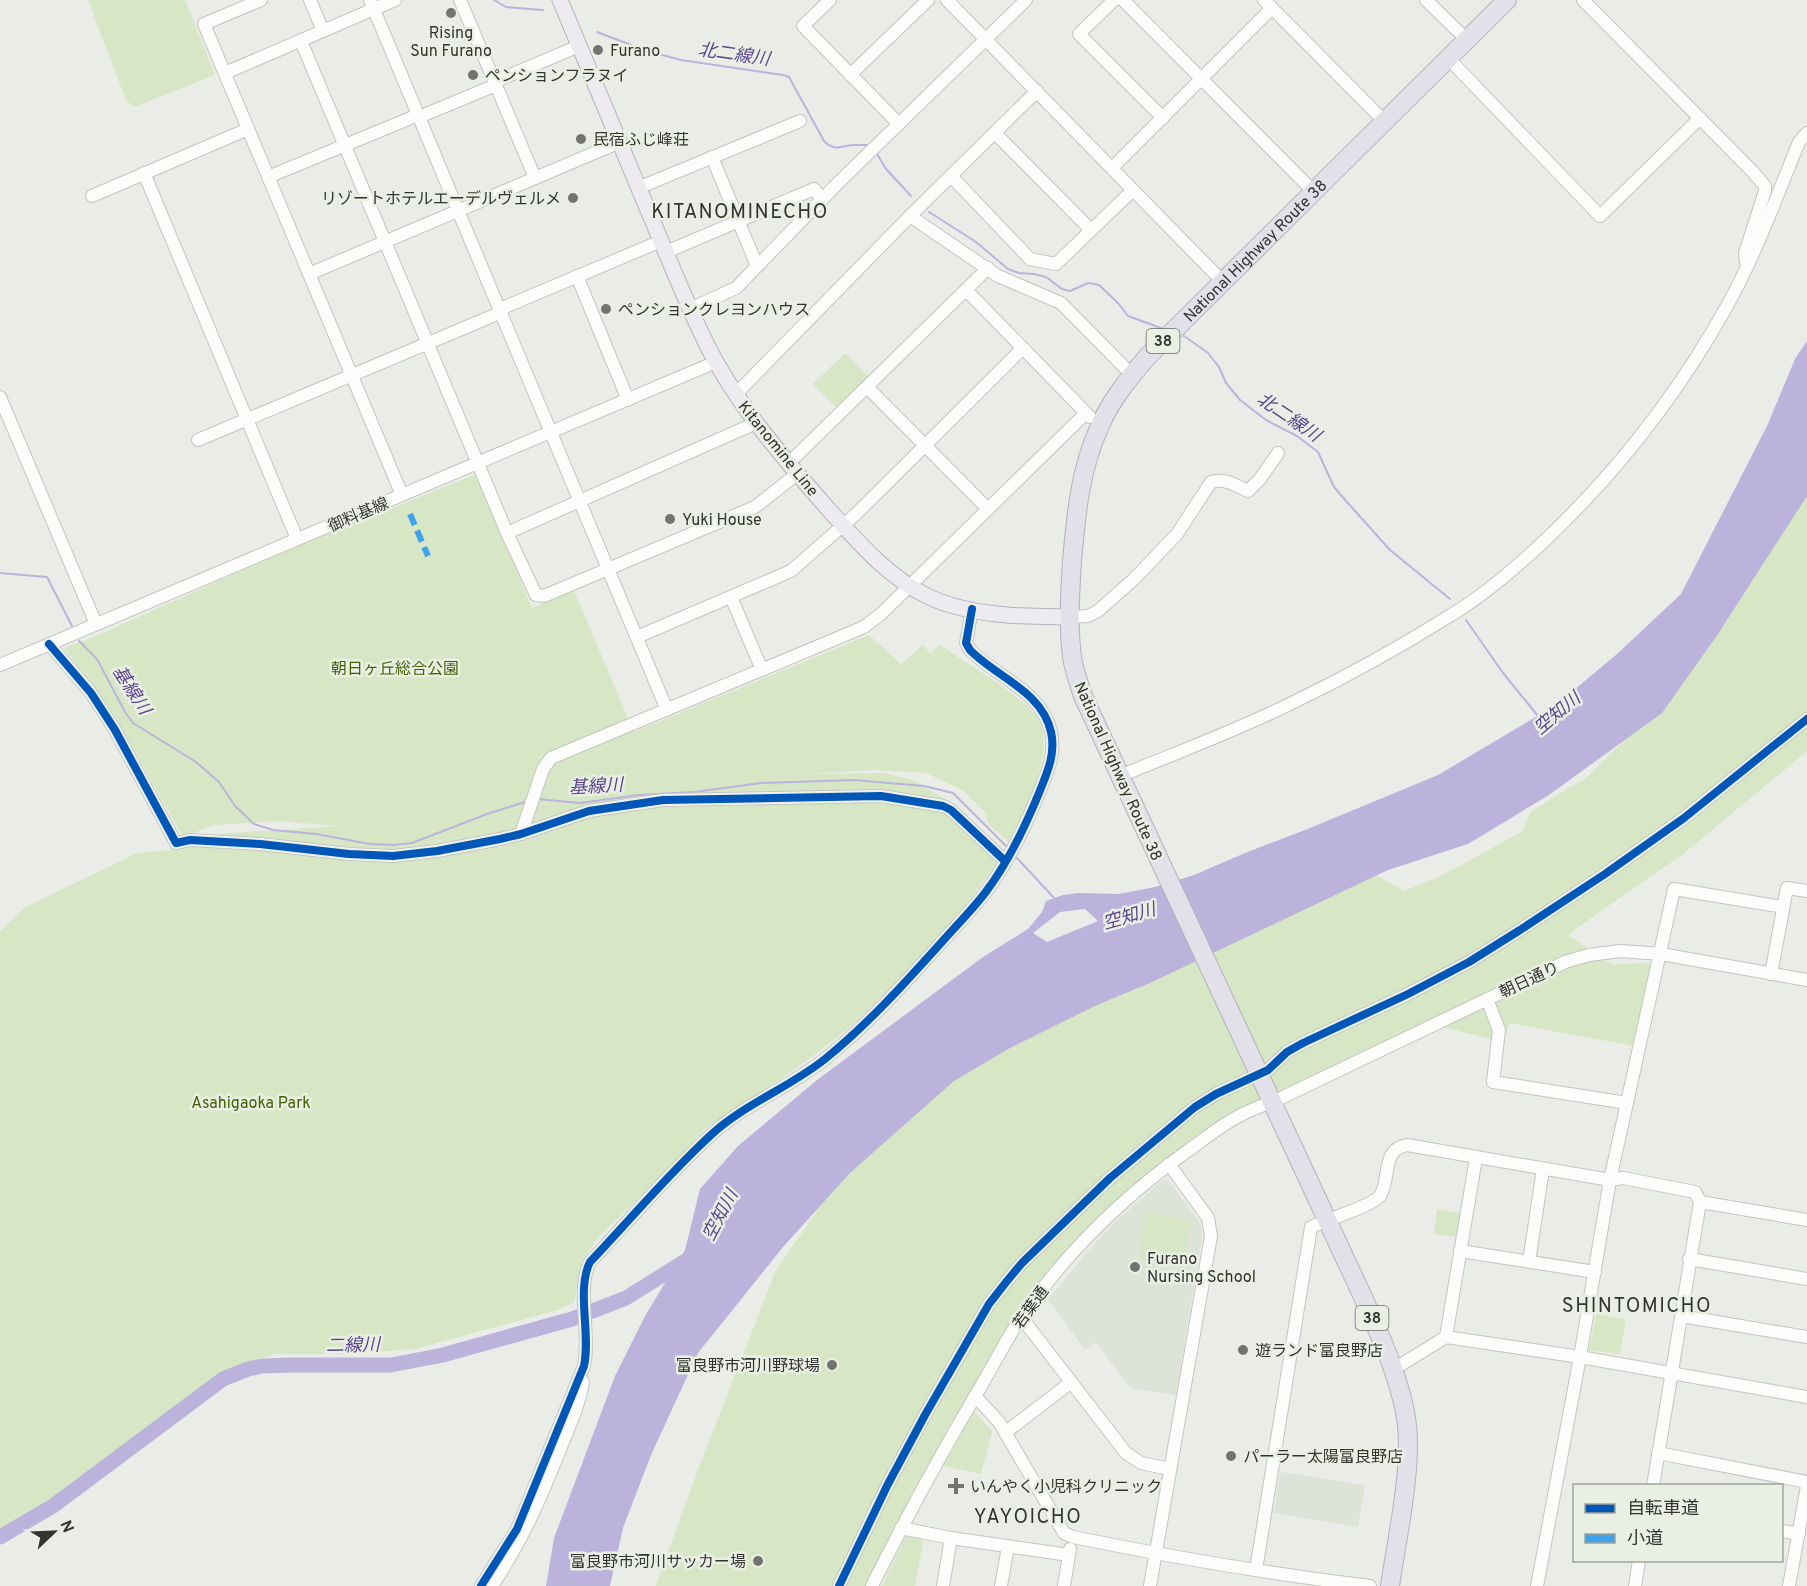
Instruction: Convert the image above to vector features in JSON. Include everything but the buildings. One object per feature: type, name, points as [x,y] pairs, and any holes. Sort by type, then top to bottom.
[{"type":"highway","name":"National Highway Route 38","points":[[1389,1586],[1402,1502],[1407,1449],[1406,1414],[1394,1369],[1272,1102],[1092,719],[1072,658],[1071,571],[1078,498],[1090,450],[1099,426],[1132,375],[1222,282],[1507,0]]},
{"type":"main road","name":"Kitanomine Line","points":[[563,1],[579,46],[638,188],[690,309],[716,362],[756,423],[793,469],[886,569],[909,586],[940,601],[972,609],[1006,615],[1070,617]]},
{"type":"street","points":[[261,0],[204,24],[402,495]]},
{"type":"street","points":[[310,0],[323,31]]},
{"type":"street","points":[[225,73],[323,31],[372,5],[395,0]]},
{"type":"street","points":[[460,0],[535,178]]},
{"type":"street","points":[[830,0],[802,26],[899,124]]},
{"type":"street","points":[[850,75],[928,0]]},
{"type":"street","points":[[947,0],[1222,282]]},
{"type":"street","points":[[690,309],[736,288],[822,199],[1026,0]]},
{"type":"street","points":[[1114,0],[1079,34],[1163,118]]},
{"type":"street","points":[[1123,0],[1314,192]]},
{"type":"street","points":[[1426,0],[1467,40]]},
{"type":"street","points":[[1583,0],[1765,186],[1745,253],[1748,266]]},
{"type":"street","points":[[1112,168],[1202,79],[1268,4],[1385,122]]},
{"type":"street","points":[[372,5],[667,710]]},
{"type":"street","points":[[301,40],[507,533],[536,596],[544,596],[754,507],[793,469],[867,387],[988,268]]},
{"type":"street","points":[[268,177],[495,84],[579,46]]},
{"type":"street","points":[[1448,58],[1600,216],[1700,118]]},
{"type":"street","points":[[736,394],[910,216],[1037,91]]},
{"type":"street","points":[[638,188],[800,121]]},
{"type":"street","points":[[92,195],[248,129]]},
{"type":"street","points":[[995,133],[1090,230]]},
{"type":"street","points":[[1123,783],[1335,682],[1452,615],[1511,571],[1557,528],[1602,482],[1654,420],[1706,343],[1748,266],[1799,142],[1807,134]]},
{"type":"street","points":[[309,274],[620,142]]},
{"type":"street","points":[[712,158],[757,266]]},
{"type":"street","points":[[144,173],[297,539]]},
{"type":"street","points":[[951,176],[1030,259],[1056,264],[1133,190]]},
{"type":"street","points":[[198,440],[577,276],[738,221],[814,189],[822,199]]},
{"type":"street","points":[[910,216],[998,276],[1060,303],[1132,375]]},
{"type":"street","points":[[577,276],[628,400]]},
{"type":"street","points":[[966,290],[1099,426]]},
{"type":"street","points":[[637,637],[791,571],[843,525],[1023,348]]},
{"type":"street","name":"御料基線","points":[[0,665],[716,362]]},
{"type":"street","points":[[867,387],[988,509]]},
{"type":"street","points":[[0,397],[96,624]]},
{"type":"street","points":[[521,834],[543,769],[551,758],[864,627],[881,614],[1086,412]]},
{"type":"street","points":[[507,533],[756,423]]},
{"type":"street","points":[[1070,617],[1089,616],[1098,611],[1134,579],[1177,534],[1210,482],[1226,481],[1248,491],[1260,479],[1278,453]]},
{"type":"street","points":[[731,597],[762,670]]},
{"type":"street","points":[[492,1586],[517,1548],[532,1518],[579,1402],[587,1352],[584,1278],[590,1262],[665,1180],[712,1135],[731,1119],[825,1059],[897,992],[986,892],[1030,814],[1052,761],[1052,733],[1040,709],[1029,695],[970,650],[966,643],[972,609]]},
{"type":"street","points":[[49,644],[97,702],[176,843],[190,840],[213,841],[393,856],[437,851],[521,834],[589,811],[663,800],[881,796],[951,810],[1005,861]]},
{"type":"street","points":[[839,1586],[888,1484],[989,1304],[1023,1263],[1110,1178],[1195,1107],[1216,1094],[1257,1071],[1268,1070],[1287,1052],[1303,1043],[1408,994],[1521,930],[1684,818],[1807,718]]},
{"type":"street","points":[[1771,974],[1787,888],[1807,891]]},
{"type":"street","points":[[1537,1586],[1610,1180],[1674,889],[1783,907]]},
{"type":"street","name":"朝日通り","points":[[1272,1102],[1565,962],[1589,955],[1621,951],[1661,954],[1807,980]]},
{"type":"street","points":[[1487,999],[1499,1030],[1493,1082],[1628,1103]]},
{"type":"street","name":"若葉通","points":[[872,1586],[994,1359],[1022,1317],[1059,1270],[1102,1222],[1169,1164],[1220,1128],[1272,1102]]},
{"type":"street","points":[[1256,1570],[1311,1227],[1370,1204],[1379,1197],[1384,1187],[1390,1156],[1393,1150],[1401,1146],[1407,1145],[1610,1180],[1623,1178],[1695,1192],[1700,1202],[1653,1484]]},
{"type":"street","points":[[1446,1337],[1476,1158]]},
{"type":"street","points":[[1150,1586],[1211,1236],[1208,1218],[1169,1164]]},
{"type":"street","points":[[1529,1262],[1543,1169]]},
{"type":"street","points":[[1700,1202],[1807,1220]]},
{"type":"street","points":[[1460,1251],[1595,1272]]},
{"type":"street","points":[[1689,1259],[1807,1279]]},
{"type":"street","points":[[1681,1316],[1807,1337]]},
{"type":"street","points":[[1022,1317],[1070,1383],[1126,1453],[1141,1463],[1170,1469]]},
{"type":"street","points":[[1394,1369],[1446,1337],[1580,1357],[1807,1397]]},
{"type":"street","points":[[481,1586],[517,1529],[584,1366]]},
{"type":"street","points":[[1006,1432],[1070,1383]]},
{"type":"street","points":[[975,1396],[1006,1432],[1064,1533],[1073,1537],[1156,1554],[1256,1570],[1302,1582],[1370,1586]]},
{"type":"street","points":[[1658,1453],[1807,1484],[1790,1586]]},
{"type":"street","points":[[902,1528],[951,1538],[1069,1555]]},
{"type":"street","points":[[1783,1531],[1799,1534]]},
{"type":"street","points":[[1064,1586],[1073,1537]]},
{"type":"street","points":[[943,1586],[951,1538]]},
{"type":"street","points":[[1001,1586],[1008,1547]]},
{"type":"street","points":[[1635,1586],[1639,1562]]},
{"type":"shaded area","name":"Furano Nursing School","points":[[1163,1180],[1169,1181],[1201,1224],[1202,1237],[1176,1395],[1130,1388],[1096,1342],[1085,1350],[1048,1299],[1107,1229]]},
{"type":"shaded area","points":[[1280,1472],[1365,1485],[1358,1527],[1274,1513]]},
{"type":"green space","points":[[88,0],[185,0],[215,75],[134,107],[126,100]]},
{"type":"green space","points":[[845,353],[869,377],[837,408],[813,384]]},
{"type":"green space","name":"Asahigaoka Park","points":[[477,474],[532,608],[574,591],[634,732],[869,635],[901,664],[923,645],[930,653],[940,645],[1026,705],[1041,725],[1043,740],[1043,755],[1035,786],[1008,843],[989,825],[984,811],[962,790],[926,773],[875,770],[805,774],[885,773],[915,781],[956,806],[975,824],[997,863],[941,936],[861,1017],[817,1053],[771,1085],[769,1089],[707,1127],[655,1183],[599,1236],[582,1261],[574,1302],[558,1310],[415,1349],[348,1354],[275,1354],[239,1366],[217,1377],[84,1476],[0,1531],[0,931],[26,907],[137,853],[170,850],[215,835],[337,826],[280,821],[214,825],[183,837],[115,716],[64,648],[96,636],[287,550]]},
{"type":"green space","points":[[1807,487],[1807,751],[1682,855],[1568,935],[1612,964],[1653,963],[1634,1046],[1509,1023],[1504,1042],[1433,1025],[1281,1098],[1209,945],[1373,873],[1404,891],[1439,877],[1523,831],[1530,812],[1586,778],[1649,717]]},
{"type":"green space","points":[[1196,952],[1265,1105],[1240,1116],[1126,1199],[1022,1317],[872,1586],[656,1586],[696,1475],[776,1270],[847,1168],[979,1056]]},
{"type":"green space","points":[[1437,1209],[1460,1213],[1456,1237],[1434,1234]]},
{"type":"green space","points":[[1146,1212],[1191,1220],[1183,1267],[1138,1259]]},
{"type":"green space","points":[[1596,1314],[1626,1319],[1620,1354],[1589,1350]]},
{"type":"green space","points":[[974,1412],[992,1431],[981,1474],[943,1466]]},
{"type":"green space","points":[[907,1534],[924,1537],[915,1586],[882,1586]]},
{"type":"water","name":"空知川","points":[[1807,341],[1807,496],[1716,637],[1662,713],[1549,795],[1468,844],[1388,870],[1150,983],[1097,1005],[1010,1048],[954,1081],[850,1173],[783,1247],[698,1353],[651,1455],[623,1528],[610,1586],[546,1586],[554,1538],[615,1376],[645,1316],[685,1250],[700,1189],[738,1146],[817,1080],[983,957],[1028,929],[1042,912],[1046,901],[1078,893],[1119,894],[1155,887],[1194,875],[1438,775],[1556,705],[1617,654],[1681,594],[1767,426],[1795,359]],"holes":[[[1085,909],[1098,921],[1047,942],[1033,933],[1060,912]]]},
{"type":"waterway","name":"北二線川","points":[[494,0],[506,7],[543,10]]},
{"type":"waterway","name":"北二線川","points":[[597,32],[647,51],[681,60],[789,77],[824,141],[837,148],[867,145]]},
{"type":"waterway","name":"北二線川","points":[[877,154],[886,169],[911,196]]},
{"type":"waterway","name":"北二線川","points":[[929,212],[976,242],[1008,269],[1046,277],[1062,289],[1070,291],[1088,283],[1099,285],[1128,316],[1161,328]]},
{"type":"waterway","name":"北二線川","points":[[1184,336],[1208,353],[1219,367],[1226,383],[1240,400],[1266,420],[1297,436],[1318,452],[1334,487],[1390,550],[1450,599]]},
{"type":"waterway","name":"基線川","points":[[0,573],[47,577],[72,626]]},
{"type":"waterway","name":"北二線川","points":[[1466,620],[1503,673],[1538,716]]},
{"type":"waterway","name":"基線川","points":[[79,641],[97,659],[133,723],[196,762],[219,782],[235,806],[254,824],[273,830],[316,834],[370,844],[393,845],[412,843],[528,801]]},
{"type":"waterway","name":"基線川","points":[[537,799],[580,803],[761,783],[854,780],[924,786],[953,793],[1009,849]]},
{"type":"waterway","name":"基線川","points":[[1015,856],[1056,900]]},
{"type":"waterway","name":"二線川","points":[[0,1537],[53,1506],[223,1379],[262,1366],[391,1365],[443,1355],[572,1319],[626,1298],[690,1258]]},
{"type":"marked path","points":[[410,514],[428,556]]},
{"type":"cycle path","points":[[481,1586],[517,1529],[584,1366],[586,1353],[584,1285],[590,1262],[712,1134],[725,1123],[825,1059],[870,1018],[980,899],[1001,870],[1022,832],[1050,763],[1051,732],[1046,718],[1028,695],[970,650],[966,643],[972,609]]},
{"type":"cycle path","points":[[49,644],[91,693],[115,730],[176,843],[190,840],[260,844],[349,854],[393,856],[437,851],[500,839],[589,811],[663,800],[881,796],[943,806],[951,810],[1005,861]]},
{"type":"cycle path","points":[[839,1586],[888,1484],[989,1304],[1022,1263],[1110,1178],[1195,1107],[1216,1094],[1268,1070],[1287,1052],[1303,1043],[1408,994],[1469,962],[1520,930],[1684,818],[1807,719]]},
{"type":"place","name":"Rising Sun Furano","points":[[451,13]]},
{"type":"place","name":"Furano","points":[[598,50]]},
{"type":"place","name":"ペンションフラヌイ","points":[[473,75]]},
{"type":"place","name":"民宿ふじ峰荘","points":[[581,139]]},
{"type":"place","name":"リゾートホテルエーデルヴェルメ","points":[[573,198]]},
{"type":"place","name":"ペンションクレヨンハウス","points":[[606,309]]},
{"type":"place","name":"Yuki House","points":[[670,519]]},
{"type":"place","name":"Furano Nursing School","points":[[1135,1267]]},
{"type":"place","name":"遊ランド富良野店","points":[[1243,1350]]},
{"type":"place","name":"富良野市河川野球場","points":[[832,1365]]},
{"type":"place","name":"パーラー太陽富良野店","points":[[1231,1456]]},
{"type":"place","name":"いんやく小児科クリニック","points":[[956,1486]]},
{"type":"place","name":"富良野市河川サッカー場","points":[[758,1561]]},
{"type":"district","name":"KITANOMINECHO","points":[[740,211]]},
{"type":"district","name":"SHINTOMICHO","points":[[1637,1305]]},
{"type":"district","name":"YAYOICHO","points":[[1028,1516]]},
{"type":"park label","name":"朝日ヶ丘総合公園","points":[[395,668]]}]
